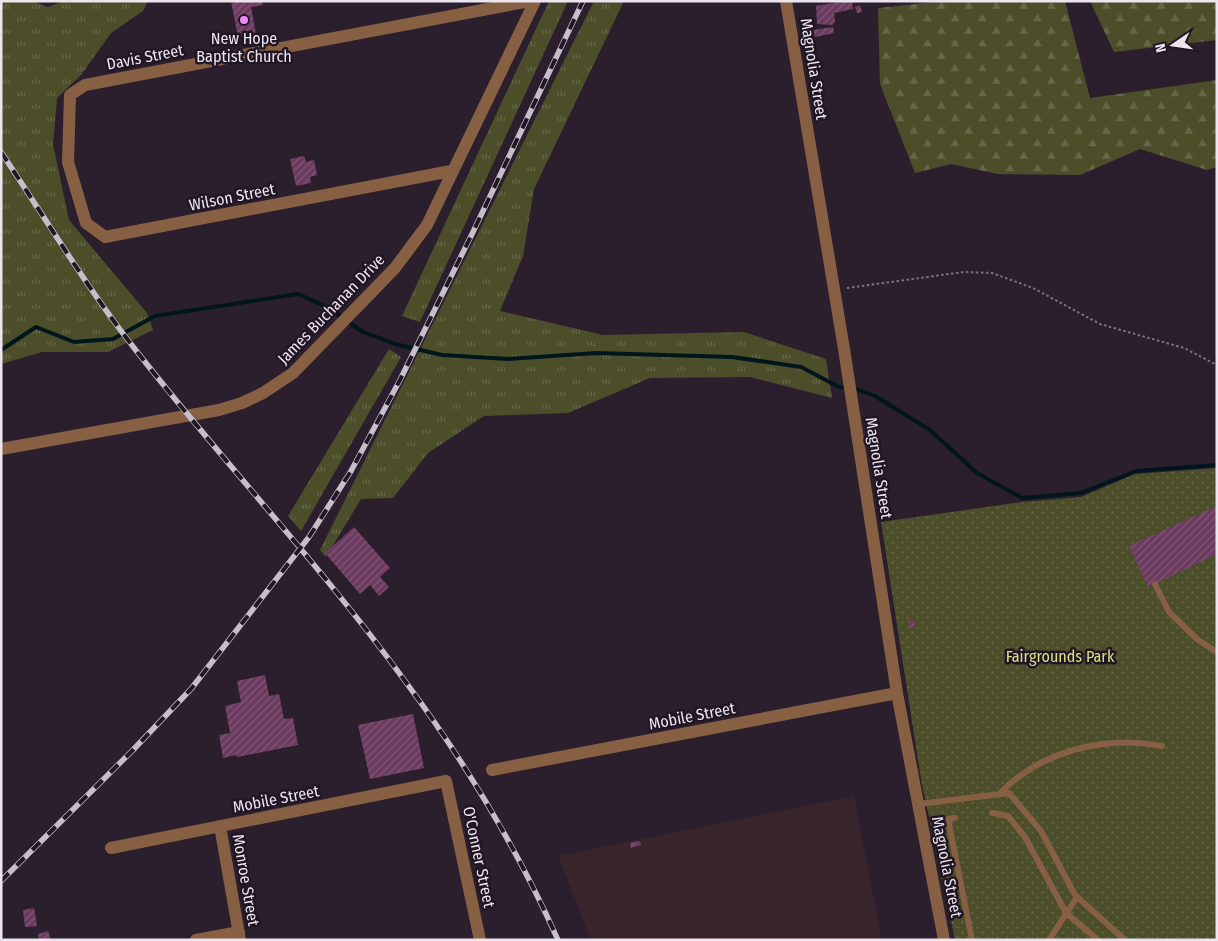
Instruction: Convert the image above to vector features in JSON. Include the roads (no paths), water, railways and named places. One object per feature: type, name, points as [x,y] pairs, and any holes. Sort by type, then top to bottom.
[{"type":"street","name":"Davis Street","points":[[68,162],[70,95],[85,85],[530,1]]},
{"type":"street","name":"James Buchanan Drive","points":[[1,448],[189,416],[242,403],[263,393],[293,373],[334,333],[395,268],[427,225],[451,171],[535,1]]},
{"type":"street","name":"Magnolia Street","points":[[786,1],[852,398],[897,693],[944,940]]},
{"type":"street","name":"Wilson Street","points":[[68,162],[86,224],[105,238],[451,171]]},
{"type":"street","name":"Mobile Street","points":[[492,770],[897,693]]},
{"type":"street","name":"Mobile Street","points":[[111,848],[446,781]]},
{"type":"street","name":"O'Conner Street","points":[[446,781],[480,940]]},
{"type":"street","name":"Monroe Street","points":[[220,826],[239,936]]},
{"type":"street","points":[[196,940],[239,936]]},
{"type":"lane","points":[[1155,584],[1169,612],[1198,640],[1217,652]]},
{"type":"lane","points":[[999,794],[1015,777],[1040,763],[1075,748],[1115,742],[1162,746]]},
{"type":"lane","points":[[918,804],[1009,793],[1041,831],[1078,897],[1125,940]]},
{"type":"lane","points":[[992,813],[1008,816],[1025,837],[1066,912],[1098,940]]},
{"type":"lane","points":[[955,818],[948,819],[972,940]]},
{"type":"lane","points":[[1049,940],[1066,912],[1078,897]]},
{"type":"waterway","points":[[1,350],[36,327],[74,342],[113,339],[155,316],[298,294],[327,307],[363,332],[395,344],[442,355],[508,359],[596,353],[732,357],[801,367],[839,387],[859,390],[875,396],[930,430],[977,473],[1022,498],[1081,493],[1136,471],[1217,465]]},
{"type":"railway","points":[[1,881],[132,751],[191,689],[309,537],[351,471],[400,380],[583,1]]},
{"type":"railway","points":[[1,152],[85,279],[138,353],[307,556],[373,639],[427,712],[489,806],[525,872],[558,940]]},
{"type":"place","name":"New Hope Baptist Church","points":[[244,20]]},
{"type":"park label","name":"Fairgrounds Park","points":[[1060,656]]}]
